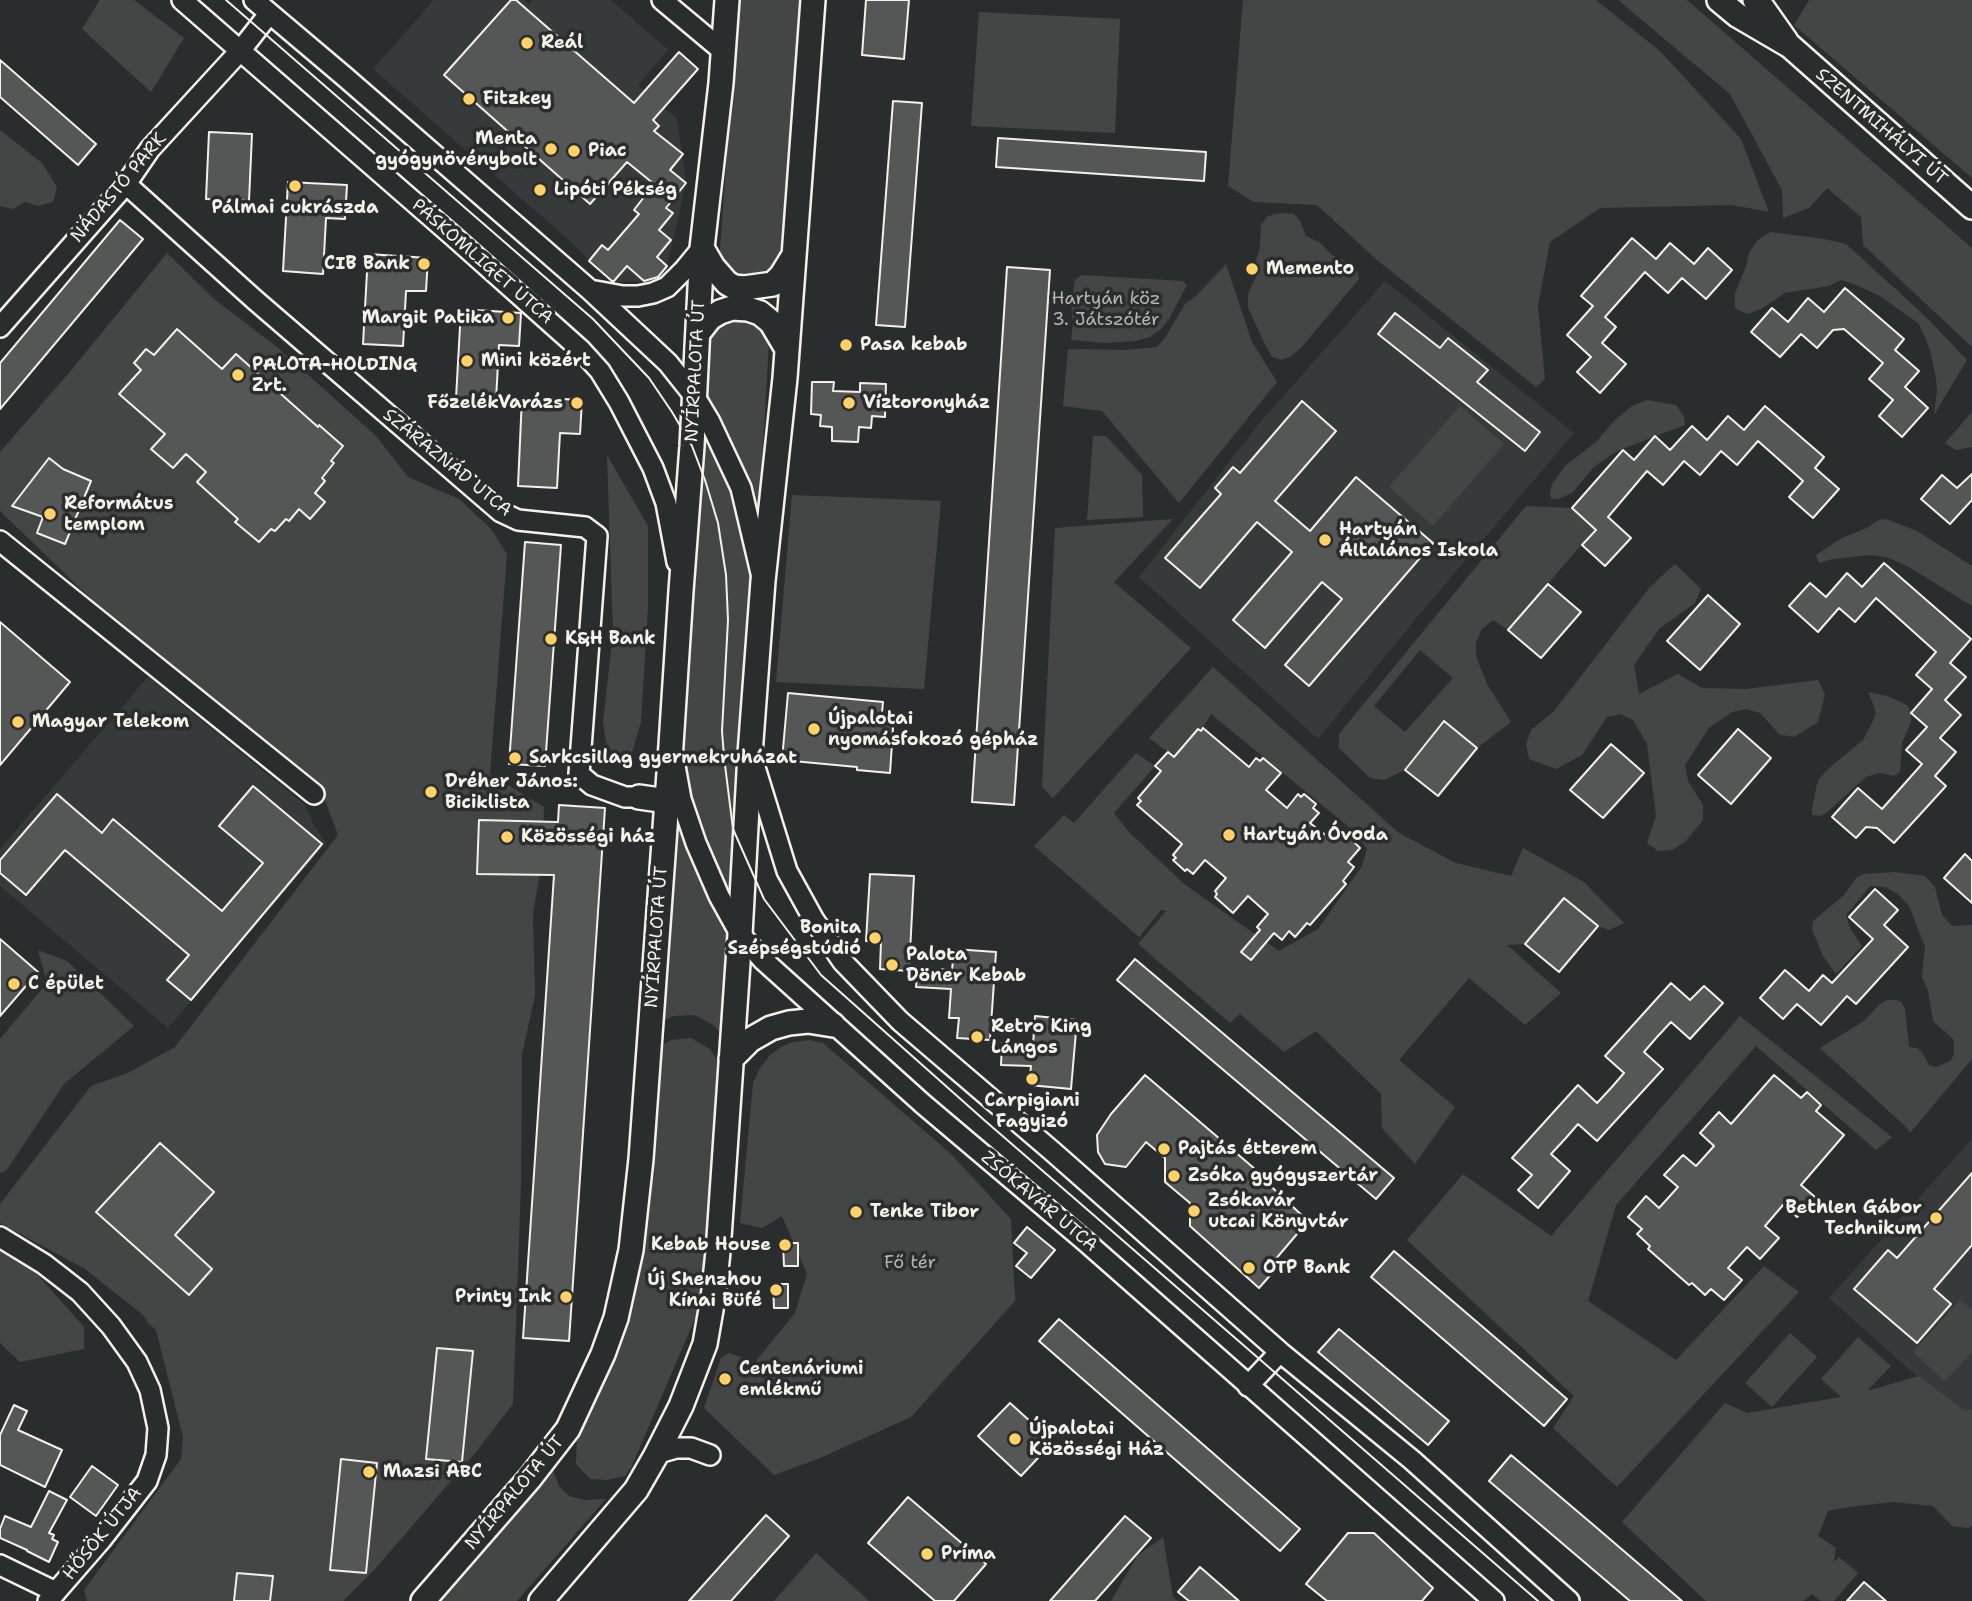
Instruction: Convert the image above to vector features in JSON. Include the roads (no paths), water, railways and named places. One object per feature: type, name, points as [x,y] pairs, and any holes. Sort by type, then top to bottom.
[{"type":"main road","name":"NYÍRPALOTA ÚT","points":[[423,1601],[530,1478],[568,1429],[603,1354],[616,1318],[631,1250],[641,1159],[671,745],[695,397],[702,248],[727,0]]},
{"type":"main road","points":[[541,1601],[636,1490],[681,1406],[705,1344],[718,1252],[763,581],[787,349],[813,0]]},
{"type":"main road","name":"SZENTMIHÁLYI ÚT","points":[[1719,0],[1737,15],[1790,47],[1972,207]]},
{"type":"main road","name":"SZENTMIHÁLYI ÚT","points":[[1755,0],[1790,47]]},
{"type":"main road","points":[[702,248],[727,283],[733,287],[744,288],[772,284],[781,276],[794,255]]},
{"type":"main road","points":[[699,332],[710,318],[720,312],[732,308],[748,309],[760,313],[771,322],[787,349]]},
{"type":"main road","points":[[639,797],[667,800]]},
{"type":"main road","points":[[731,1059],[750,1040],[771,1028],[808,1021],[833,1024]]},
{"type":"street","name":"PÁSKOMLIGET UTCA","points":[[182,0],[483,262],[581,350],[600,371],[620,402],[662,491],[676,546],[681,591]]},
{"type":"street","points":[[254,0],[590,290],[668,363],[695,397],[710,422],[741,488],[763,581]]},
{"type":"street","points":[[662,0],[723,51]]},
{"type":"street","name":"NÁDASTÓ PARK","points":[[0,327],[126,184],[150,149],[240,51],[270,14]]},
{"type":"street","name":"SZÁRAZNÁD UTCA","points":[[126,184],[501,512],[518,520],[585,527],[597,536],[579,774],[603,789],[625,797],[639,797]]},
{"type":"street","points":[[590,290],[623,296],[653,293],[667,287],[702,248]]},
{"type":"street","points":[[0,541],[314,794]]},
{"type":"street","name":"ZSÓKAVÁR UTCA","points":[[671,745],[681,799],[719,896],[740,934],[763,960],[964,1140],[1085,1241],[1494,1601]]},
{"type":"street","points":[[750,754],[787,871],[824,936],[844,962],[900,1021],[1280,1352],[1412,1460],[1569,1601]]},
{"type":"street","name":"HŐSÖK ÚTJA","points":[[0,1237],[44,1264],[80,1292],[111,1326],[137,1362],[150,1390],[156,1413],[156,1455],[147,1481],[101,1540],[52,1596]]},
{"type":"street","points":[[1248,1385],[1280,1352]]},
{"type":"street","points":[[655,1457],[676,1448],[691,1448],[710,1455]]},
{"type":"street","points":[[0,1565],[52,1596]]},
{"type":"tram line","points":[[226,0],[593,319],[649,378],[672,412],[692,446],[705,480],[718,523],[726,575],[728,620],[722,731],[733,829],[764,899],[821,975],[1538,1601]]},
{"type":"place","name":"Reál","points":[[527,43]]},
{"type":"place","name":"Fitzkey","points":[[469,99]]},
{"type":"place","name":"Menta gyógynövénybolt","points":[[551,149]]},
{"type":"place","name":"Piac","points":[[574,151]]},
{"type":"place","name":"Pálmai cukrászda","points":[[295,186]]},
{"type":"place","name":"Lipóti Pékség","points":[[540,190]]},
{"type":"place","name":"CIB Bank","points":[[424,264]]},
{"type":"place","name":"Memento","points":[[1252,269]]},
{"type":"place","name":"Margit Patika","points":[[508,318]]},
{"type":"place","name":"Pasa kebab","points":[[846,345]]},
{"type":"place","name":"Mini közért","points":[[467,361]]},
{"type":"place","name":"PALOTA-HOLDING Zrt.","points":[[238,375]]},
{"type":"place","name":"FőzelékVarázs","points":[[577,403]]},
{"type":"place","name":"Víztoronyház","points":[[849,403]]},
{"type":"place","name":"Református templom","points":[[50,514]]},
{"type":"place","name":"Hartyán Általános Iskola","points":[[1325,540]]},
{"type":"place","name":"K&H Bank","points":[[551,639]]},
{"type":"place","name":"Magyar Telekom","points":[[18,722]]},
{"type":"place","name":"Újpalotai nyomásfokozó gépház","points":[[814,729]]},
{"type":"place","name":"Sarkcsillag gyermekruházat","points":[[515,758]]},
{"type":"place","name":"Dréher János: Biciklista","points":[[431,792]]},
{"type":"place","name":"Hartyán Óvoda","points":[[1229,835]]},
{"type":"place","name":"Közösségi ház","points":[[507,837]]},
{"type":"place","name":"Bonita Szépségstúdió","points":[[875,938]]},
{"type":"place","name":"Palota Döner Kebab","points":[[892,965]]},
{"type":"place","name":"C épület","points":[[14,984]]},
{"type":"place","name":"Retro King Lángos","points":[[977,1037]]},
{"type":"place","name":"Carpigiani Fagyizó","points":[[1032,1079]]},
{"type":"place","name":"Pajtás étterem","points":[[1164,1149]]},
{"type":"place","name":"Zsóka gyógyszertár","points":[[1174,1176]]},
{"type":"place","name":"Zsókavár utcai Könyvtár","points":[[1194,1211]]},
{"type":"place","name":"Tenke Tibor","points":[[856,1212]]},
{"type":"place","name":"Bethlen Gábor Technikum","points":[[1936,1218]]},
{"type":"place","name":"Kebab House","points":[[785,1245]]},
{"type":"place","name":"OTP Bank","points":[[1249,1268]]},
{"type":"place","name":"Új Shenzhou Kínai Büfé","points":[[776,1290]]},
{"type":"place","name":"Printy Ink","points":[[566,1297]]},
{"type":"place","name":"Centenáriumi emlékmű","points":[[725,1379]]},
{"type":"place","name":"Újpalotai Közösségi Ház","points":[[1015,1439]]},
{"type":"place","name":"Mazsi ABC","points":[[369,1472]]},
{"type":"place","name":"Príma","points":[[927,1554]]},
{"type":"park label","name":"Hartyán köz 3. Játszótér","points":[[1106,309]]},
{"type":"park label","name":"Fő tér","points":[[910,1263]]}]
